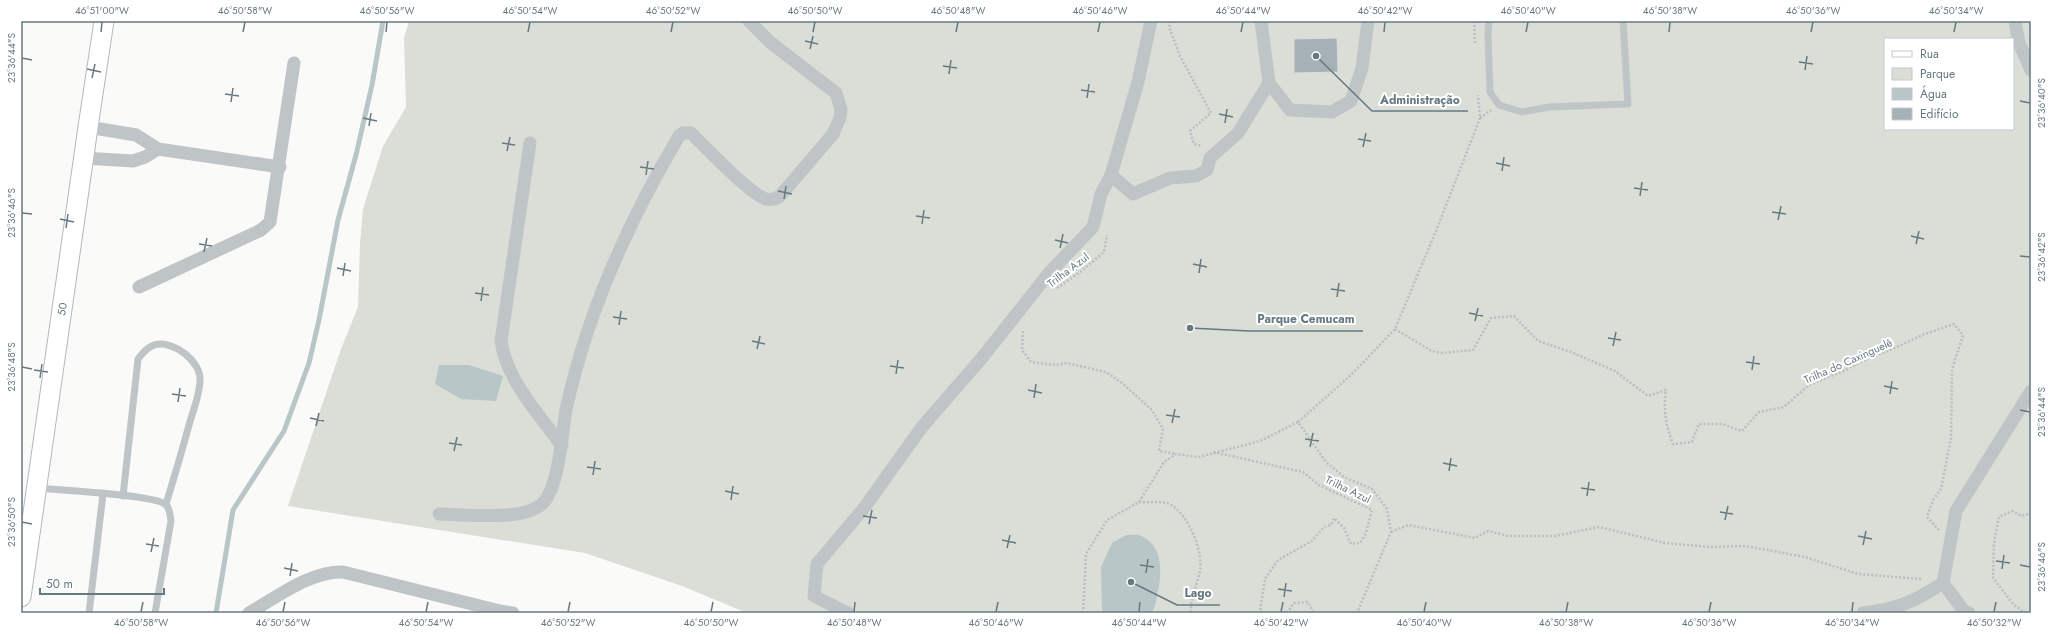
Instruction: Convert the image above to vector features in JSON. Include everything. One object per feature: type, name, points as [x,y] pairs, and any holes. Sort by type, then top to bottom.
[{"type":"main road","name":"50","points":[[21,597],[83,158],[104,21]]},
{"type":"street","points":[[439,514],[512,514],[533,510],[543,503],[550,489],[562,446],[566,411],[583,344],[596,303],[650,185],[679,136],[683,133],[690,134],[750,188],[764,198],[770,200],[780,196],[833,134],[840,118],[841,109],[836,93],[771,43],[749,21]]},
{"type":"street","points":[[848,613],[814,596],[817,564],[864,508],[922,427],[981,358],[1049,273],[1093,226],[1101,194],[1111,175],[1138,82],[1151,21]]},
{"type":"street","points":[[1261,21],[1269,83],[1290,110],[1332,112],[1351,101],[1362,68],[1368,21]]},
{"type":"street","points":[[2015,21],[2019,43],[2031,70]]},
{"type":"street","points":[[140,287],[267,226],[273,210],[294,63]]},
{"type":"street","points":[[1111,175],[1133,194],[1170,178],[1196,176],[1207,170],[1210,158],[1238,133],[1269,83]]},
{"type":"street","points":[[88,127],[136,135],[143,138],[158,149],[280,167]]},
{"type":"street","points":[[530,143],[501,341],[504,358],[519,387],[562,446]]},
{"type":"street","points":[[83,158],[133,161],[158,149]]},
{"type":"street","points":[[1969,613],[1964,611],[1943,584],[1956,511],[2031,391]]},
{"type":"street","points":[[249,613],[292,588],[329,572],[343,572],[504,612]]},
{"type":"street","points":[[1863,613],[1886,610],[1918,600],[1943,584]]},
{"type":"lane","points":[[1489,21],[1490,92],[1498,105],[1522,112],[1562,106],[1628,104],[1623,21]]},
{"type":"lane","points":[[123,496],[138,360],[145,350],[155,345],[171,346],[187,354],[195,363],[200,379],[195,405],[166,504]]},
{"type":"lane","points":[[36,488],[123,496],[161,501],[166,504],[169,509],[171,521],[155,613]]},
{"type":"lane","points":[[89,613],[103,494]]},
{"type":"path","points":[[1171,21],[1169,27],[1180,56],[1211,113],[1190,130],[1194,144],[1208,148],[1210,158]]},
{"type":"path","points":[[1474,21],[1475,51]]},
{"type":"path","points":[[1028,324],[1023,330],[1022,350],[1030,362],[1056,365],[1066,363],[1106,372],[1131,390],[1152,410],[1163,429],[1159,451],[1199,457],[1213,452],[1260,441],[1297,423],[1350,375],[1395,329],[1436,231],[1480,118],[1478,88]]},
{"type":"path","name":"Trilha Azul","points":[[1055,290],[1083,270],[1104,252],[1107,233]]},
{"type":"path","name":"Trilha do Caxinguelê","points":[[1395,329],[1430,350],[1440,353],[1473,350],[1491,318],[1514,316],[1538,341],[1571,352],[1615,371],[1648,396],[1666,390],[1665,411],[1667,430],[1673,444],[1692,442],[1699,424],[1722,424],[1742,431],[1759,412],[1784,407],[1809,385],[1843,371],[1867,358],[1895,348],[1922,335],[1954,324],[1963,335],[1952,368],[1951,438],[1941,489],[1932,500],[1927,517],[1950,543]]},
{"type":"path","points":[[1297,423],[1326,462],[1344,477],[1372,489],[1387,510],[1391,532],[1357,613]]},
{"type":"path","name":"Trilha Azul","points":[[1213,452],[1304,472],[1319,485],[1372,510],[1366,533],[1360,543],[1351,544],[1344,528],[1334,518],[1331,525],[1324,527],[1312,541],[1278,560],[1265,579],[1261,613]]},
{"type":"path","points":[[1083,613],[1086,554],[1107,520],[1139,502],[1164,462],[1176,454]]},
{"type":"path","points":[[1139,502],[1167,503],[1182,513],[1196,538],[1201,569],[1190,605],[1191,613]]},
{"type":"path","points":[[2026,613],[2014,605],[1993,578],[1994,543],[1999,517],[2012,511],[2022,516],[2031,513]]},
{"type":"path","points":[[1391,532],[1408,524],[1475,538],[1488,531],[1508,536],[1555,536],[1599,527],[1665,543],[1710,547],[1746,546],[1805,557],[1858,574],[1908,577],[1943,584]]},
{"type":"path","points":[[1287,613],[1294,602],[1308,602],[1314,613]]},
{"type":"green space","points":[[409,21],[2031,21],[2031,613],[747,613],[682,586],[585,553],[288,506],[341,349],[358,307],[360,244],[363,209],[383,146],[406,107],[404,38]]},
{"type":"water","points":[[439,365],[469,365],[503,376],[496,401],[461,399],[435,384]]},
{"type":"water","points":[[1126,535],[1140,535],[1150,542],[1156,549],[1159,559],[1160,579],[1154,609],[1150,613],[1104,613],[1102,611],[1101,567],[1112,543]]},
{"type":"building","points":[[1337,38],[1338,72],[1294,73],[1294,39]]},
{"type":"waterway","points":[[216,613],[233,510],[284,431],[309,363],[319,320],[338,220],[356,155],[372,85],[383,21]]},
{"type":"place","name":"Administração","points":[[1316,56]]},
{"type":"place","name":"Parque Cemucam","points":[[1190,328]]},
{"type":"place","name":"Lago","points":[[1131,582]]}]
